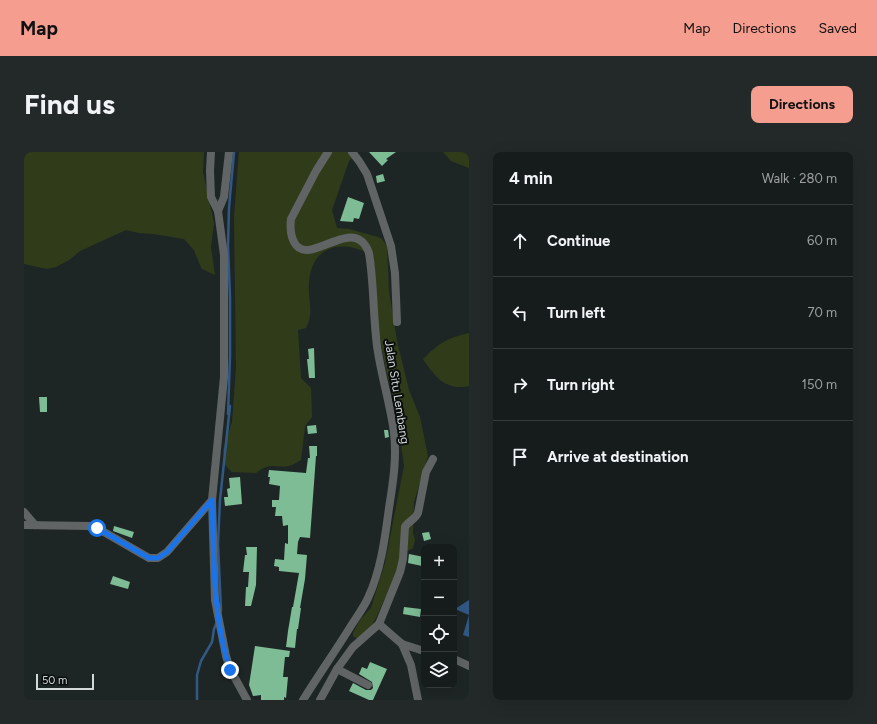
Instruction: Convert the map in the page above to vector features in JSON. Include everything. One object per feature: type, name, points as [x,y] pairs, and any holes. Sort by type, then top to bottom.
[{"type":"street","points":[[211,152],[210,172],[212,197],[218,211],[224,255],[224,377],[212,500],[216,600],[230,670],[247,700]]},
{"type":"street","points":[[218,211],[224,197],[229,152]]},
{"type":"street","name":"Jalan Situ Lembang","points":[[303,700],[368,599],[377,575],[385,538],[395,468],[394,433],[377,346],[372,275],[368,250],[362,242],[355,238],[346,238],[307,251],[295,245],[291,237],[291,219],[316,171],[328,152]]},
{"type":"street","points":[[352,152],[360,161],[367,174],[391,246],[395,273],[397,322]]},
{"type":"street","points":[[320,700],[337,669],[353,647],[379,624],[400,572],[403,559],[405,527],[416,518],[426,472],[432,459]]},
{"type":"street","points":[[24,525],[88,526],[97,528],[149,558],[155,559],[167,552],[212,500]]},
{"type":"street","points":[[24,512],[35,525]]},
{"type":"street","points":[[379,624],[402,644],[421,650]]},
{"type":"street","points":[[402,644],[411,665],[418,700]]},
{"type":"street","points":[[457,661],[469,666]]},
{"type":"street","points":[[337,669],[368,685]]},
{"type":"green space","points":[[24,152],[204,152],[203,172],[214,223],[211,247],[215,275],[202,269],[194,250],[184,239],[126,230],[80,251],[69,260],[56,267],[47,269],[24,264]]},
{"type":"green space","points":[[239,152],[358,152],[349,161],[332,210],[337,228],[349,229],[378,237],[382,239],[387,246],[389,291],[397,341],[409,390],[420,417],[428,456],[414,502],[413,533],[415,540],[413,548],[401,555],[397,572],[373,624],[361,637],[356,638],[353,636],[353,633],[360,620],[371,608],[385,563],[404,466],[397,415],[379,333],[372,255],[350,247],[340,246],[331,248],[316,260],[311,269],[309,282],[309,322],[306,328],[298,330],[301,378],[311,388],[312,417],[305,426],[301,460],[284,467],[269,466],[256,473],[232,472],[225,465],[223,450],[232,422],[236,368],[234,217]]},
{"type":"green space","points":[[443,152],[469,152],[469,168],[451,161]]},
{"type":"green space","points":[[469,333],[469,386],[461,387],[448,384],[432,372],[423,359],[444,342]]},
{"type":"water","points":[[469,600],[469,615],[457,610],[457,608]]},
{"type":"water","points":[[469,615],[469,637],[463,635]]},
{"type":"building","points":[[369,152],[396,152],[386,159],[388,160],[382,166]]},
{"type":"building","points":[[383,174],[385,181],[377,183],[376,176]]},
{"type":"building","points":[[348,197],[364,203],[359,219],[354,218],[353,222],[340,221]]},
{"type":"building","points":[[314,348],[315,378],[309,378],[307,359],[309,359],[308,349]]},
{"type":"building","points":[[39,397],[47,397],[47,412],[40,412]]},
{"type":"building","points":[[316,425],[317,433],[308,434],[307,426]]},
{"type":"building","points":[[384,430],[388,430],[389,437],[385,438]]},
{"type":"building","points":[[309,446],[317,446],[317,456],[310,538],[300,537],[298,542],[297,554],[307,555],[295,648],[286,647],[299,573],[279,571],[279,567],[274,566],[275,559],[284,560],[285,543],[288,544],[288,525],[283,526],[282,516],[275,516],[276,507],[272,507],[272,500],[279,500],[280,486],[269,484],[270,477],[268,477],[269,470],[306,473],[308,458],[310,458]]},
{"type":"building","points":[[240,477],[242,504],[225,506],[224,497],[228,497],[227,489],[230,488],[229,478]]},
{"type":"building","points":[[114,526],[134,532],[132,538],[113,531]]},
{"type":"building","points":[[429,532],[431,539],[424,541],[422,533]]},
{"type":"building","points":[[246,547],[257,547],[256,585],[251,606],[245,606],[246,587],[248,587],[249,572],[243,572],[245,555],[247,555]]},
{"type":"building","points":[[409,554],[421,556],[421,566],[408,563]]},
{"type":"building","points":[[113,576],[130,582],[128,589],[110,584]]},
{"type":"building","points":[[404,607],[421,609],[420,617],[403,614]]},
{"type":"building","points":[[255,646],[290,651],[289,657],[285,657],[283,677],[288,677],[286,698],[284,697],[284,700],[261,700],[261,695],[253,696],[249,685]]},
{"type":"building","points":[[370,662],[387,669],[373,700],[369,700],[349,691],[353,683],[366,690],[371,690],[373,688],[372,682],[359,674],[362,667],[367,669]]},
{"type":"waterway","points":[[220,613],[218,544],[220,500],[230,406],[228,414],[230,356],[228,245],[229,208],[234,152]]},
{"type":"waterway","points":[[197,700],[197,675],[201,661],[212,642],[214,629],[217,622]]},
{"type":"route","points":[[97,528],[107,532],[149,558],[155,559],[167,552],[212,500],[216,600],[230,670]]}]
